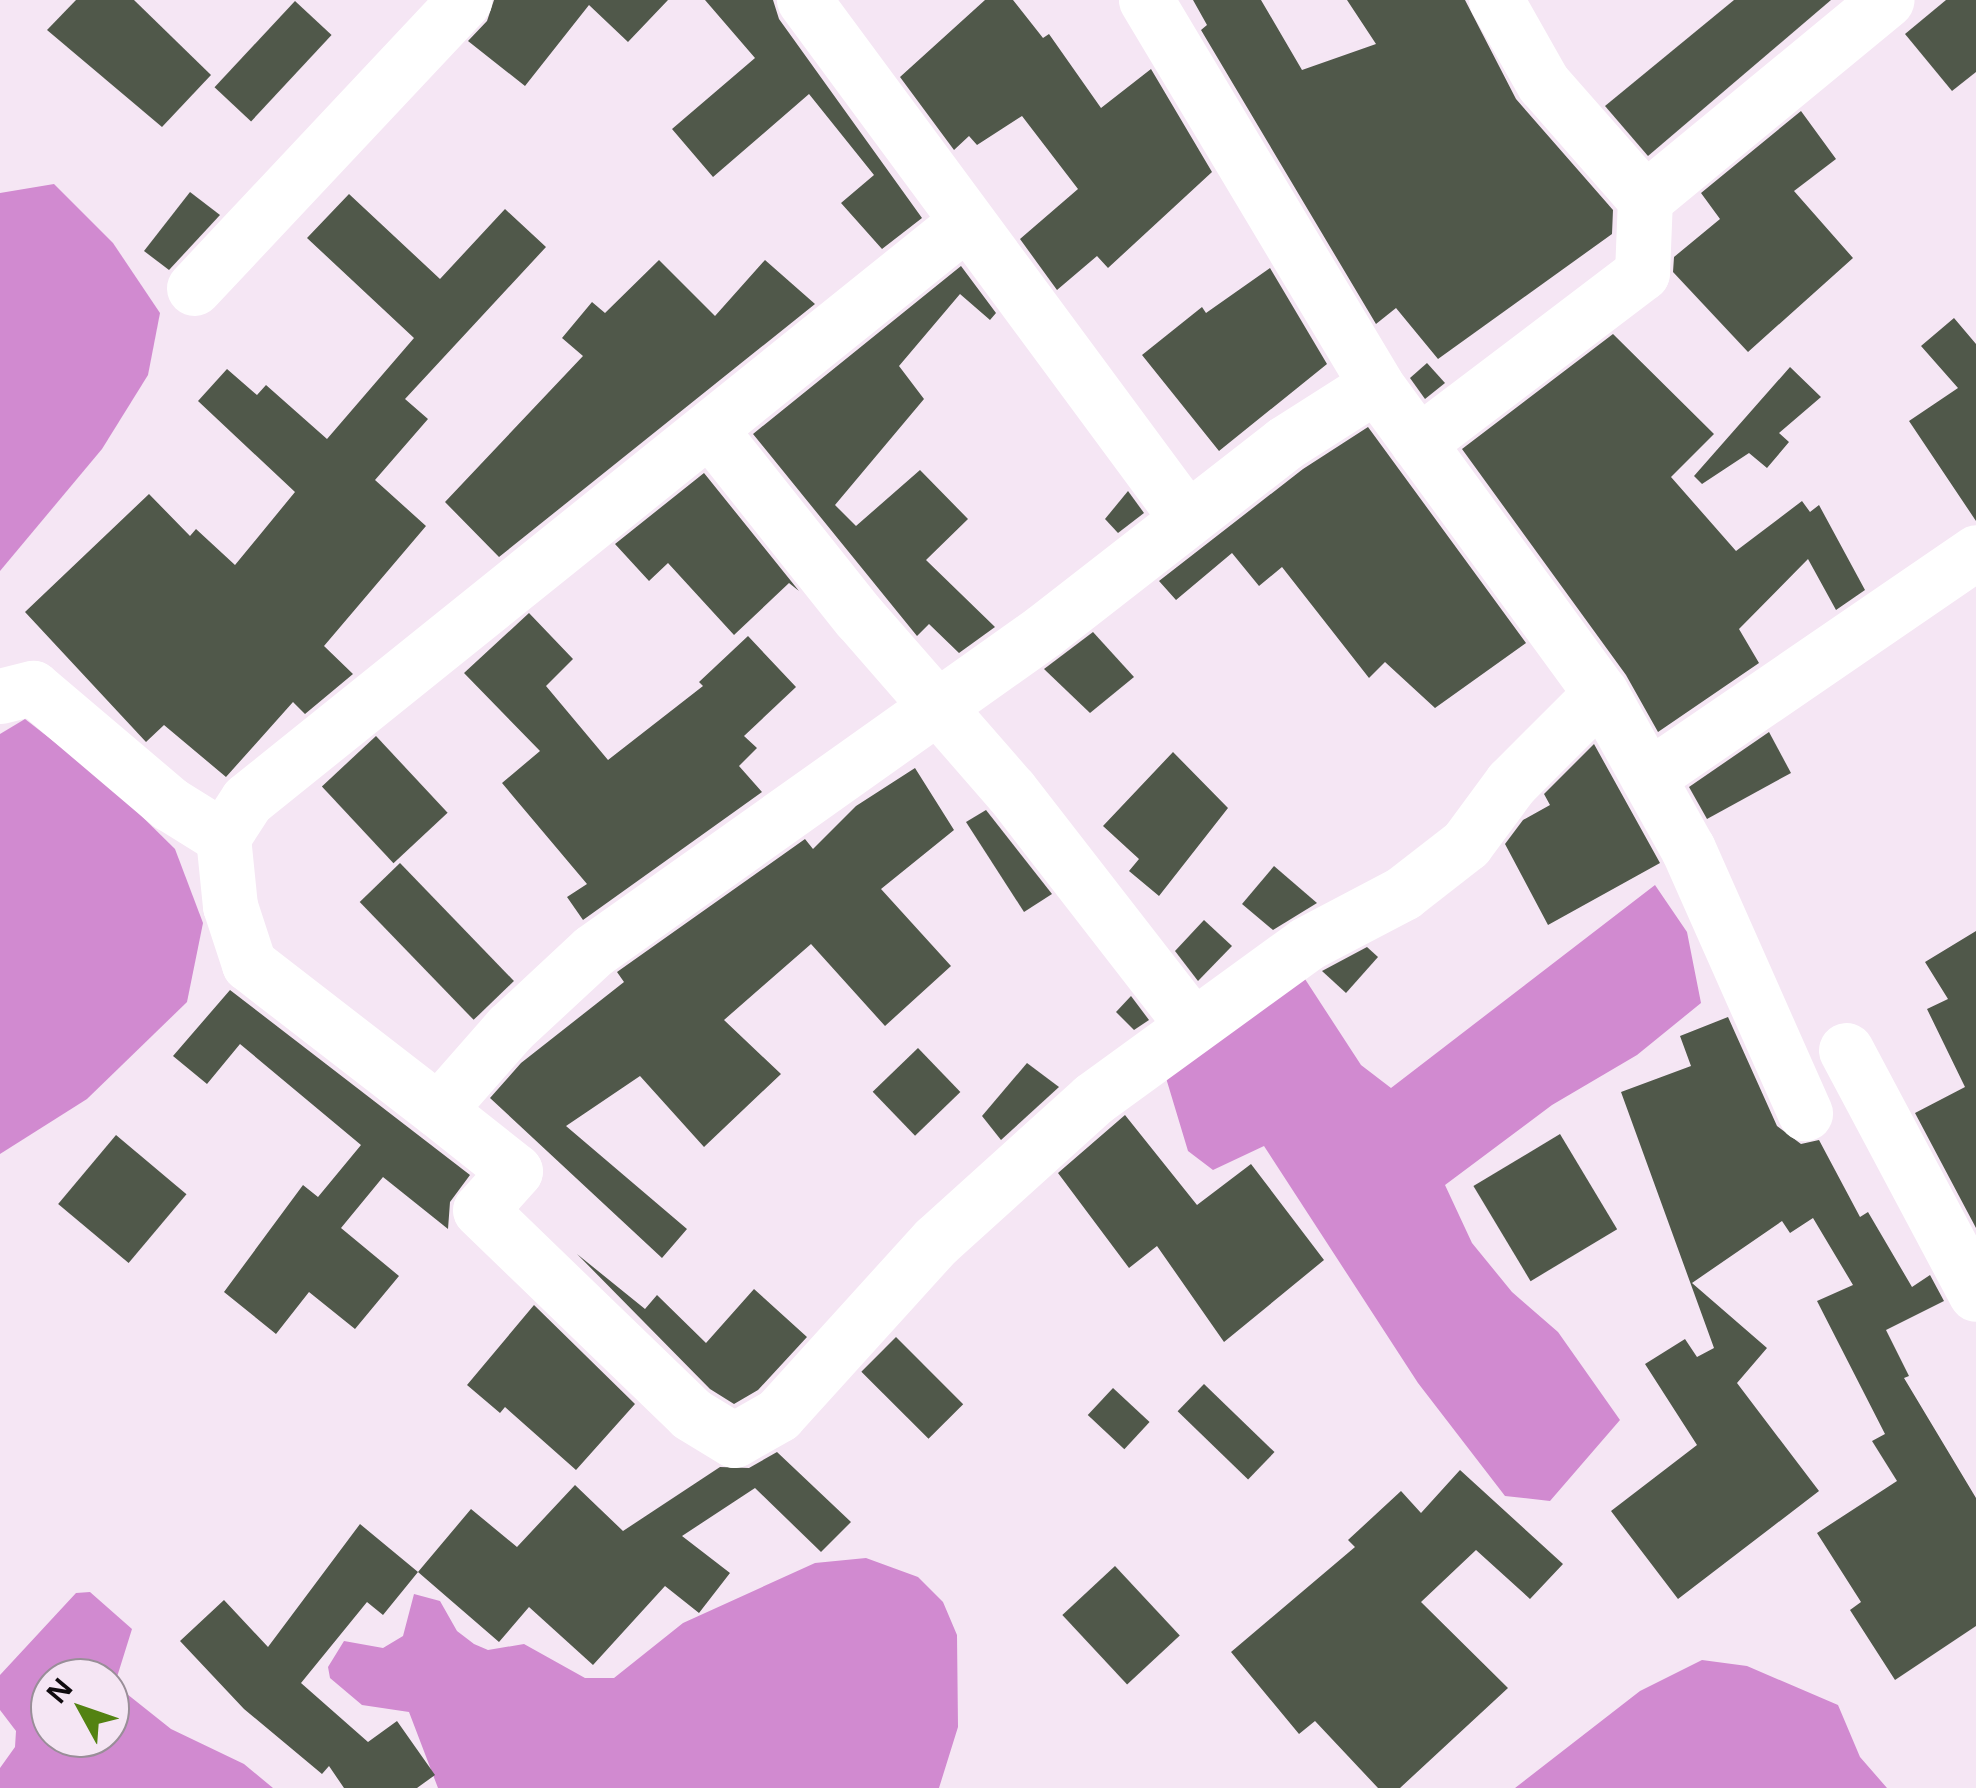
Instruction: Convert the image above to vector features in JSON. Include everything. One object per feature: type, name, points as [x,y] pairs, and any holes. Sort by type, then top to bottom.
[{"type":"street","points":[[194,288],[464,0]]},
{"type":"street","points":[[804,0],[1185,516]]},
{"type":"street","points":[[1146,0],[1376,386],[1602,693],[1688,849],[1805,1114]]},
{"type":"street","points":[[1418,443],[1642,273],[1645,199],[1543,82],[1496,0]]},
{"type":"street","points":[[1645,199],[1886,0]]},
{"type":"street","points":[[966,222],[247,800],[223,837],[230,906],[249,964],[515,1172],[480,1210],[690,1414],[734,1440],[778,1416],[936,1241],[1038,1145],[1192,1024],[1306,944],[1403,893],[1466,844],[1511,783],[1602,693]]},
{"type":"street","points":[[438,1110],[510,1028],[593,951],[936,702],[1045,630],[1185,516],[1376,386]]},
{"type":"street","points":[[710,430],[859,618],[936,702],[1192,1024]]},
{"type":"street","points":[[1648,777],[1976,552]]},
{"type":"street","points":[[0,696],[33,688],[170,804],[223,837]]},
{"type":"street","points":[[1846,1050],[1976,1294]]},
{"type":"shaded area","points":[[54,184],[113,243],[160,313],[148,375],[102,449],[0,571],[0,193]]},
{"type":"shaded area","points":[[25,719],[111,786],[175,849],[203,923],[187,1002],[87,1099],[0,1154],[0,734]]},
{"type":"shaded area","points":[[1655,885],[1687,932],[1701,1003],[1637,1055],[1552,1105],[1445,1185],[1472,1243],[1512,1292],[1558,1332],[1620,1420],[1550,1501],[1505,1496],[1418,1383],[1264,1146],[1213,1170],[1188,1151],[1163,1068],[1305,979],[1361,1065],[1391,1088]]},
{"type":"shaded area","points":[[866,1558],[918,1577],[943,1602],[957,1635],[958,1727],[939,1788],[438,1788],[409,1712],[362,1705],[330,1678],[328,1667],[344,1641],[383,1648],[403,1636],[414,1594],[440,1601],[457,1631],[488,1650],[524,1644],[585,1678],[614,1678],[683,1623],[815,1563]]},
{"type":"shaded area","points":[[90,1592],[132,1629],[123,1658],[30,1658],[30,1758],[130,1758],[130,1696],[171,1729],[244,1764],[273,1788],[0,1788],[0,1768],[15,1747],[16,1731],[0,1710],[0,1675],[76,1593]]},
{"type":"shaded area","points":[[1702,1660],[1747,1666],[1838,1705],[1860,1757],[1887,1788],[1515,1788],[1640,1691]]},
{"type":"building","points":[[76,0],[134,0],[211,75],[162,127],[47,30]]},
{"type":"building","points":[[494,0],[668,0],[628,42],[589,5],[525,86],[468,41],[487,21]]},
{"type":"building","points":[[705,0],[773,0],[779,19],[922,218],[882,249],[841,203],[874,175],[809,94],[713,177],[672,129],[755,58]]},
{"type":"building","points":[[985,0],[1013,0],[1043,38],[1049,34],[1101,108],[1151,69],[1212,172],[1108,268],[1097,256],[1057,290],[1020,239],[1078,189],[1022,116],[977,145],[969,136],[954,150],[900,77]]},
{"type":"building","points":[[1193,0],[1261,0],[1302,70],[1376,44],[1347,0],[1465,0],[1516,99],[1613,210],[1612,234],[1438,359],[1396,308],[1376,324],[1201,30],[1207,25]]},
{"type":"building","points":[[1734,0],[1831,0],[1648,156],[1605,106]]},
{"type":"building","points":[[1946,0],[1976,0],[1976,72],[1952,91],[1905,34]]},
{"type":"building","points":[[295,1],[332,35],[251,121],[215,87]]},
{"type":"building","points":[[1801,111],[1836,159],[1794,191],[1853,258],[1748,352],[1673,272],[1674,257],[1720,219],[1701,193]]},
{"type":"building","points":[[190,192],[220,215],[169,270],[144,251]]},
{"type":"building","points":[[349,194],[440,279],[505,209],[546,247],[405,399],[428,419],[375,480],[426,526],[324,646],[353,674],[305,714],[293,702],[226,777],[164,725],[146,742],[25,612],[149,494],[190,536],[196,529],[235,565],[295,492],[198,401],[227,369],[257,395],[266,385],[327,439],[414,338],[307,238]]},
{"type":"building","points":[[659,260],[715,316],[765,260],[815,304],[499,557],[445,502],[583,356],[562,338],[592,302],[605,313]]},
{"type":"building","points":[[961,266],[996,313],[990,320],[960,294],[899,366],[924,399],[835,505],[856,526],[920,470],[968,519],[926,560],[995,627],[959,653],[929,624],[917,636],[753,434]]},
{"type":"building","points":[[1270,268],[1327,364],[1219,451],[1142,355],[1202,307],[1206,313]]},
{"type":"building","points":[[1954,318],[1976,344],[1976,521],[1909,421],[1958,388],[1921,346]]},
{"type":"building","points":[[1613,334],[1714,434],[1671,477],[1736,551],[1802,501],[1810,512],[1819,505],[1865,590],[1836,610],[1808,559],[1739,629],[1759,663],[1658,732],[1626,675],[1462,449]]},
{"type":"building","points":[[1427,363],[1445,383],[1425,399],[1410,378]]},
{"type":"building","points":[[1790,367],[1821,397],[1779,433],[1789,442],[1767,468],[1749,453],[1702,484],[1694,476]]},
{"type":"building","points":[[1368,427],[1526,643],[1435,708],[1385,662],[1369,678],[1282,567],[1259,586],[1232,553],[1176,600],[1159,581],[1303,469]]},
{"type":"building","points":[[704,473],[799,591],[789,583],[734,635],[668,563],[649,581],[615,544]]},
{"type":"building","points":[[1128,491],[1144,513],[1118,533],[1105,519]]},
{"type":"building","points":[[529,613],[573,659],[546,686],[608,760],[703,686],[699,682],[748,636],[796,687],[744,736],[757,748],[739,766],[762,792],[583,920],[567,897],[587,884],[502,783],[540,751],[464,673]]},
{"type":"building","points":[[1093,632],[1134,677],[1090,713],[1044,669]]},
{"type":"building","points":[[1769,732],[1791,773],[1707,819],[1689,787]]},
{"type":"building","points":[[376,736],[448,813],[393,863],[322,786]]},
{"type":"building","points":[[1594,744],[1660,863],[1548,925],[1505,844],[1523,820],[1550,805],[1544,794]]},
{"type":"building","points":[[1173,752],[1228,808],[1159,896],[1129,871],[1139,859],[1103,826]]},
{"type":"building","points":[[915,768],[954,830],[881,889],[951,966],[885,1026],[811,944],[724,1020],[781,1074],[704,1147],[640,1076],[566,1126],[687,1229],[662,1258],[490,1098],[521,1063],[624,982],[617,972],[805,839],[813,849],[856,806]]},
{"type":"building","points":[[986,810],[1052,894],[1024,912],[966,822]]},
{"type":"building","points":[[400,863],[514,981],[474,1020],[360,902]]},
{"type":"building","points":[[1274,866],[1317,903],[1273,930],[1242,904]]},
{"type":"building","points":[[1204,920],[1232,946],[1198,981],[1175,951]]},
{"type":"building","points":[[1976,931],[1976,1228],[1915,1113],[1965,1087],[1927,1009],[1948,999],[1925,962]]},
{"type":"building","points":[[1367,947],[1378,957],[1346,993],[1322,971]]},
{"type":"building","points":[[230,990],[470,1175],[450,1202],[448,1229],[383,1177],[341,1228],[399,1276],[355,1329],[309,1292],[276,1334],[224,1292],[303,1185],[318,1197],[361,1145],[240,1044],[207,1084],[173,1056]]},
{"type":"building","points":[[1131,996],[1149,1020],[1134,1030],[1116,1012]]},
{"type":"building","points":[[1728,1017],[1777,1126],[1801,1144],[1819,1140],[1860,1217],[1868,1212],[1912,1287],[1930,1275],[1944,1301],[1886,1330],[1909,1376],[1904,1378],[1976,1498],[1976,1626],[1895,1680],[1850,1610],[1861,1602],[1817,1533],[1897,1481],[1872,1441],[1885,1434],[1817,1301],[1853,1285],[1813,1218],[1790,1233],[1782,1221],[1692,1283],[1767,1348],[1737,1383],[1819,1491],[1678,1599],[1611,1511],[1697,1445],[1645,1364],[1685,1339],[1697,1357],[1714,1348],[1621,1092],[1691,1066],[1680,1036]]},
{"type":"building","points":[[918,1048],[960,1092],[915,1136],[873,1092]]},
{"type":"building","points":[[1027,1063],[1059,1087],[1001,1140],[982,1116]]},
{"type":"building","points":[[1125,1115],[1197,1205],[1251,1164],[1324,1260],[1224,1342],[1157,1246],[1129,1268],[1058,1173]]},
{"type":"building","points":[[1560,1134],[1617,1229],[1531,1281],[1473,1186]]},
{"type":"building","points":[[116,1135],[186,1194],[129,1263],[58,1204]]},
{"type":"building","points":[[577,1254],[645,1309],[657,1295],[706,1343],[754,1289],[807,1337],[758,1390],[734,1404],[710,1389]]},
{"type":"building","points":[[534,1305],[635,1404],[576,1470],[505,1407],[500,1413],[467,1385]]},
{"type":"building","points":[[896,1337],[963,1404],[929,1439],[861,1372]]},
{"type":"building","points":[[1204,1384],[1274,1452],[1248,1479],[1178,1411]]},
{"type":"building","points":[[1113,1388],[1150,1422],[1124,1449],[1088,1415]]},
{"type":"building","points":[[777,1452],[851,1522],[821,1552],[755,1488],[682,1536],[730,1573],[699,1613],[665,1586],[593,1665],[529,1607],[499,1642],[418,1572],[471,1509],[517,1547],[575,1485],[623,1531],[720,1467],[749,1468]]},
{"type":"building","points":[[1460,1470],[1563,1564],[1530,1599],[1476,1550],[1421,1602],[1508,1688],[1400,1788],[1378,1788],[1315,1721],[1299,1734],[1231,1652],[1355,1547],[1348,1540],[1401,1491],[1421,1513]]},
{"type":"building","points":[[360,1524],[418,1572],[383,1615],[367,1602],[301,1683],[368,1742],[397,1721],[435,1775],[417,1788],[344,1788],[329,1766],[322,1774],[244,1709],[180,1641],[224,1600],[268,1647]]},
{"type":"building","points":[[1115,1566],[1180,1635],[1127,1685],[1062,1615]]}]
